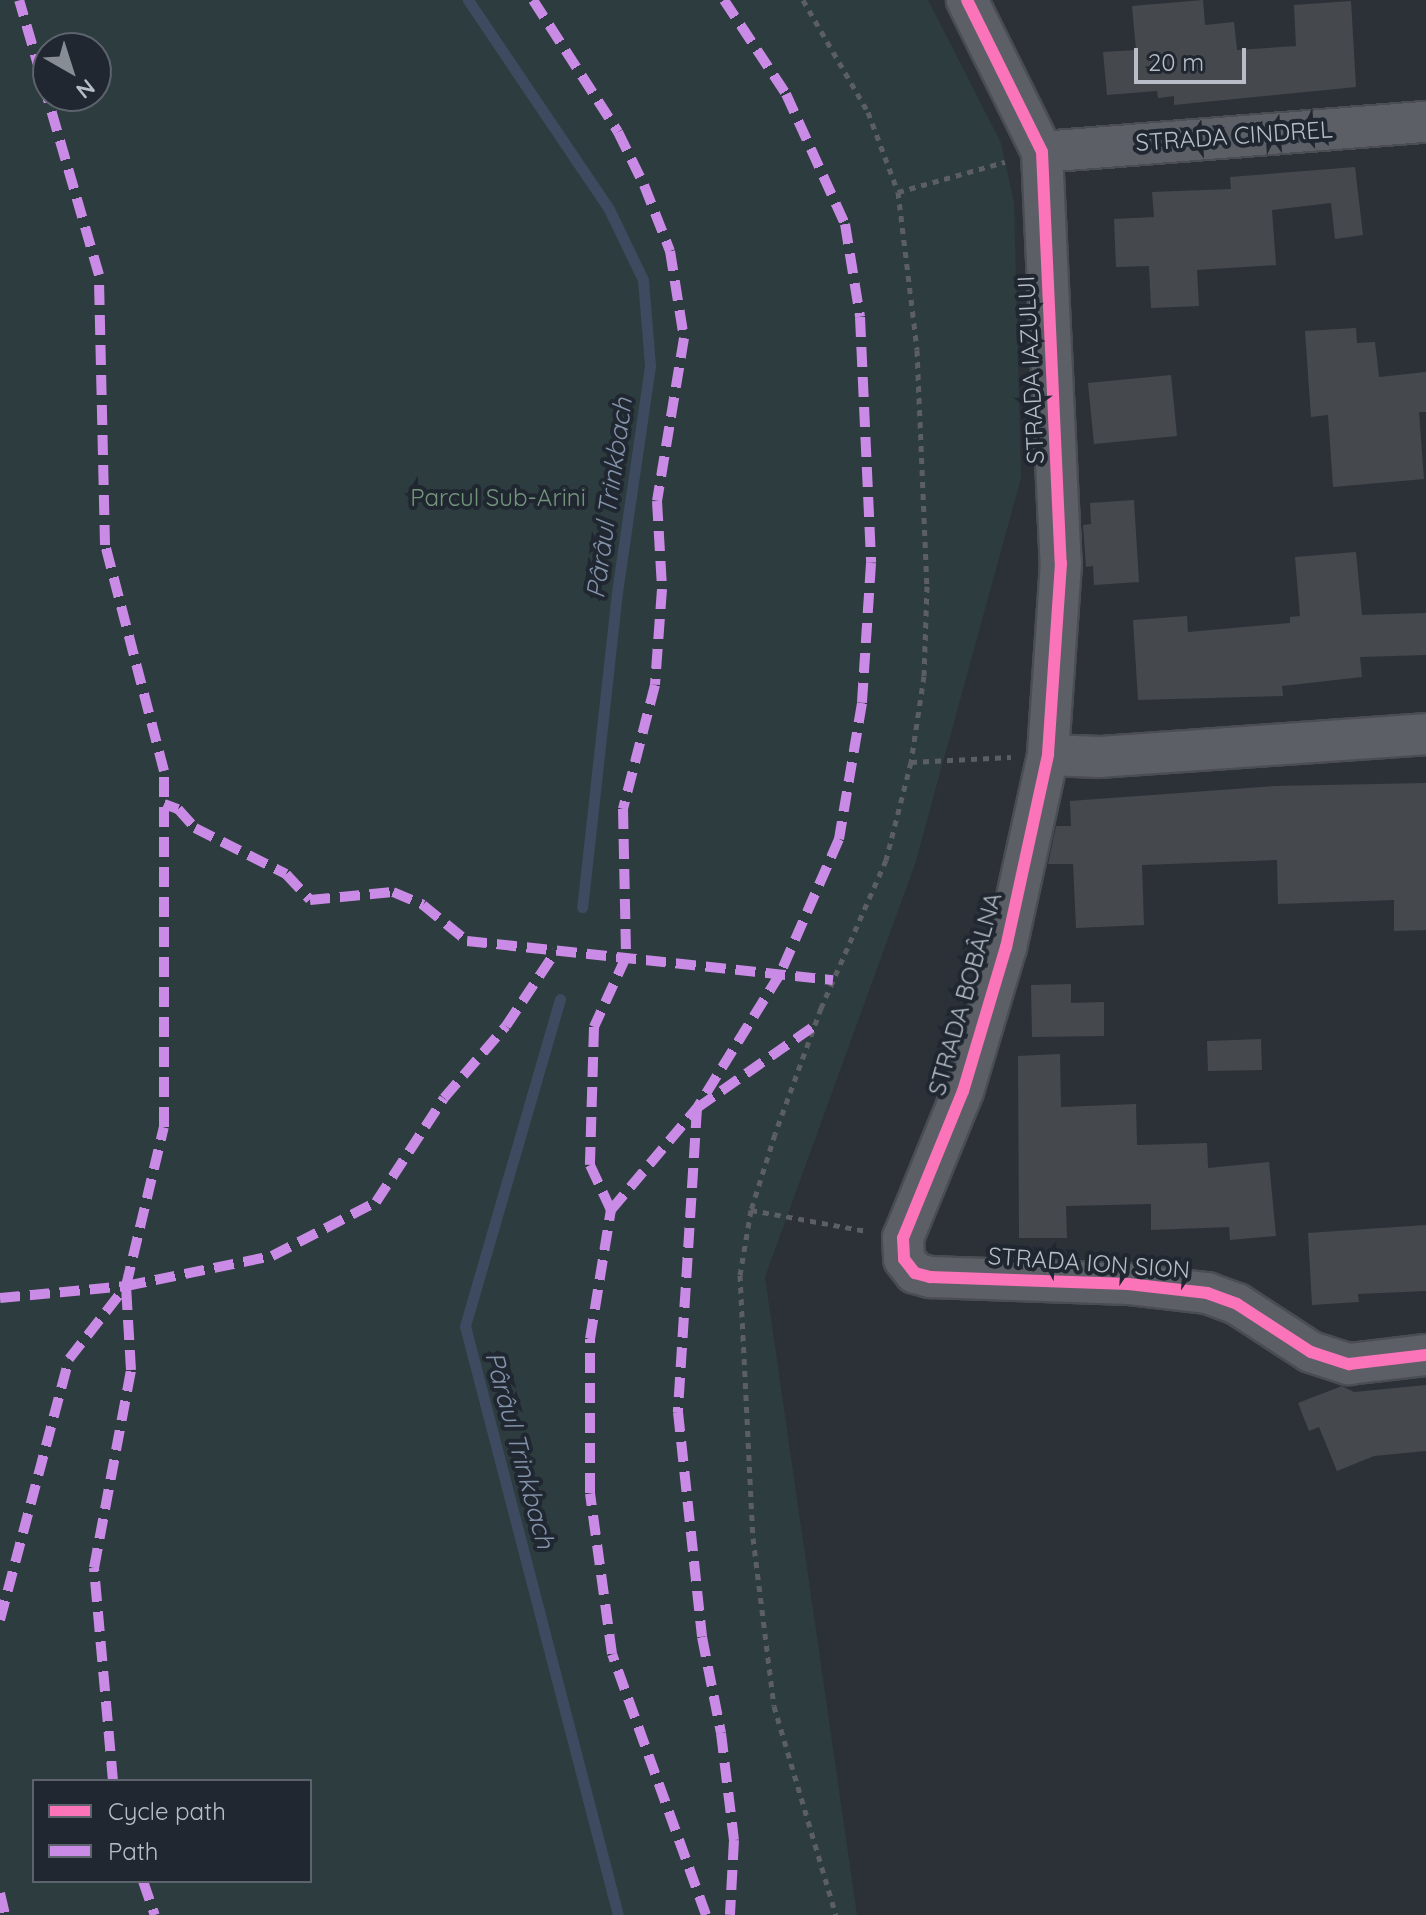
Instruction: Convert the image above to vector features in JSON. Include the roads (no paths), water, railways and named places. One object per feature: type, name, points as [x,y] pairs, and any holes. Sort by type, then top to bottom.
[{"type":"street","name":"STRADA IAZULUI","points":[[967,0],[1042,152],[1061,563],[1048,755]]},
{"type":"street","name":"STRADA CINDREL","points":[[1042,152],[1426,122]]},
{"type":"street","points":[[1048,755],[1100,757],[1426,734]]},
{"type":"street","name":"STRADA BOBÂLNA","points":[[903,1238],[963,1091],[1002,961],[1048,755]]},
{"type":"street","name":"STRADA ION SION","points":[[903,1238],[904,1259],[915,1273],[930,1277],[1128,1284],[1207,1293],[1237,1304],[1311,1352],[1349,1364],[1426,1355]]},
{"type":"waterway","name":"Pârâul Trinkbach","points":[[468,0],[609,209],[643,280],[650,366],[617,592],[582,907]]},
{"type":"waterway","name":"Pârâul Trinkbach","points":[[560,999],[465,1326],[618,1915]]},
{"type":"park label","name":"Parcul Sub-Arini","points":[[498,498]]}]
